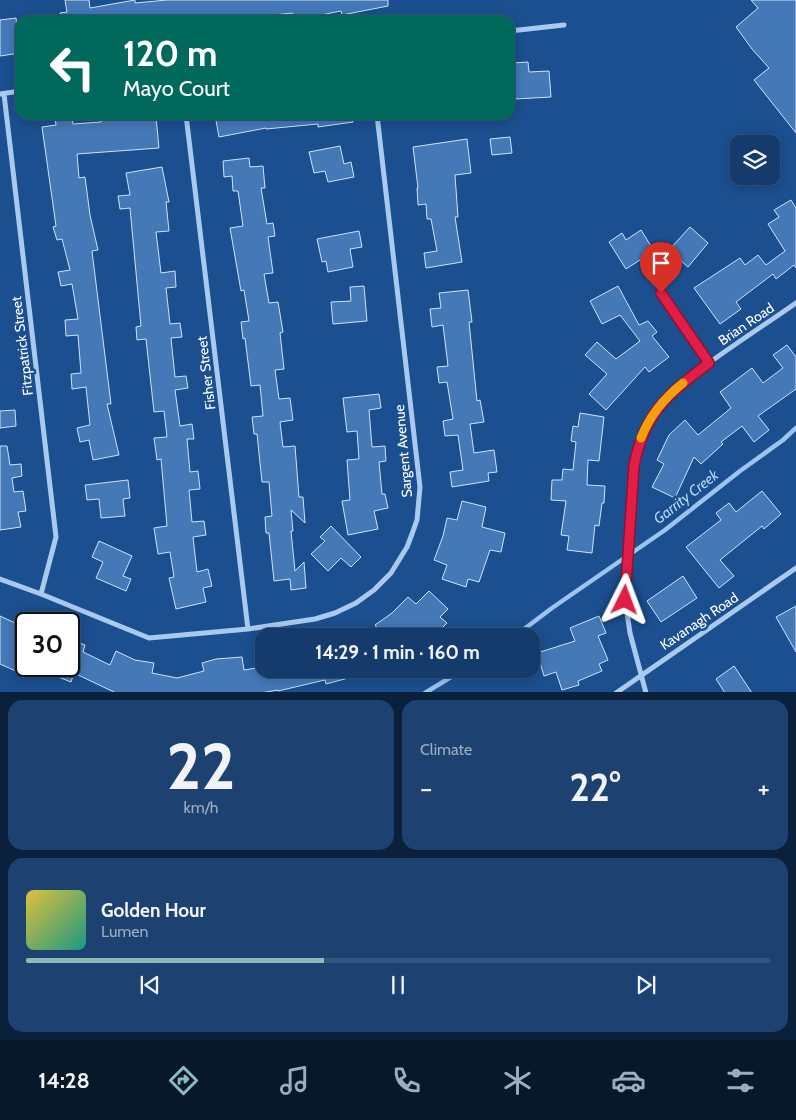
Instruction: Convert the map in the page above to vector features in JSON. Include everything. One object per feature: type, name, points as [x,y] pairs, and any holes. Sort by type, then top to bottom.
[{"type":"street","points":[[515,30],[564,25]]},
{"type":"street","points":[[2,94],[15,92]]},
{"type":"street","name":"Fitzpatrick Street","points":[[2,94],[56,537],[41,594]]},
{"type":"street","name":"Fisher Street","points":[[187,120],[248,629]]},
{"type":"street","name":"Sargent Avenue","points":[[0,579],[149,638],[248,629],[315,619],[336,613],[356,603],[374,590],[390,573],[406,547],[417,520],[420,486],[378,120]]},
{"type":"street","points":[[661,293],[709,363]]},
{"type":"street","name":"Brian Road","points":[[646,692],[626,615],[627,567],[634,466],[643,434],[659,405],[672,392],[709,363],[796,303]]},
{"type":"street","name":"Kavanagh Road","points":[[616,692],[796,568]]},
{"type":"building","points":[[65,0],[89,0],[90,8],[135,0],[135,3],[167,0],[388,0],[388,6],[342,15],[341,11],[321,15],[293,15],[293,13],[273,15],[60,15],[60,13],[67,12]]},
{"type":"building","points":[[751,0],[796,0],[796,133],[754,80],[769,68],[736,27],[758,8]]},
{"type":"building","points":[[15,18],[15,54],[0,56],[0,20]]},
{"type":"building","points":[[528,62],[529,72],[549,71],[551,97],[515,99],[515,63]]},
{"type":"building","points":[[55,120],[72,120],[73,124],[101,122],[101,120],[156,120],[159,148],[77,154],[79,178],[85,177],[90,215],[98,250],[92,251],[111,404],[107,404],[119,455],[93,460],[89,440],[80,442],[77,428],[90,425],[86,387],[72,389],[71,374],[81,373],[78,335],[66,336],[65,320],[78,319],[72,284],[61,286],[58,272],[70,270],[62,239],[57,240],[53,227],[56,226],[42,127],[56,125]]},
{"type":"building","points":[[216,120],[353,120],[353,122],[318,127],[318,124],[266,128],[219,137]]},
{"type":"building","points":[[510,137],[512,153],[492,155],[490,139]]},
{"type":"building","points":[[467,139],[471,173],[455,175],[458,217],[455,217],[462,262],[426,268],[424,253],[437,251],[431,219],[427,219],[426,204],[418,205],[413,147]]},
{"type":"building","points":[[340,146],[344,164],[351,162],[354,177],[328,182],[325,171],[314,173],[309,152]]},
{"type":"building","points":[[249,158],[250,167],[263,166],[265,188],[261,188],[267,224],[273,223],[275,236],[268,237],[273,273],[264,274],[269,303],[278,302],[283,332],[280,333],[284,369],[275,370],[279,399],[290,398],[293,420],[280,422],[283,447],[295,446],[299,497],[303,497],[305,523],[291,510],[293,531],[291,531],[295,571],[304,562],[306,588],[291,590],[290,579],[274,581],[269,533],[266,533],[265,517],[272,516],[269,482],[262,482],[257,434],[254,434],[252,417],[263,416],[260,385],[251,386],[241,322],[249,321],[244,290],[241,291],[230,228],[243,226],[238,191],[233,191],[232,176],[224,177],[223,161]]},
{"type":"building","points":[[162,167],[169,202],[166,202],[169,231],[156,232],[161,273],[175,271],[176,287],[166,288],[170,324],[180,323],[182,337],[171,338],[175,377],[186,376],[188,388],[175,390],[180,426],[192,424],[194,439],[187,439],[190,472],[198,471],[200,489],[189,490],[192,522],[204,521],[206,535],[193,537],[197,572],[208,569],[212,586],[203,588],[206,602],[176,609],[169,578],[174,577],[170,552],[158,554],[154,528],[167,526],[161,459],[157,460],[154,438],[167,437],[164,411],[154,412],[146,339],[137,340],[136,327],[141,326],[130,208],[120,209],[118,196],[130,195],[126,173]]},
{"type":"building","points":[[791,200],[796,208],[796,268],[794,265],[776,279],[773,274],[736,302],[741,309],[720,324],[694,288],[740,258],[745,265],[758,255],[766,265],[785,251],[768,224],[779,217],[774,210]]},
{"type":"building","points":[[690,227],[708,243],[688,267],[669,250]]},
{"type":"building","points":[[641,230],[654,251],[626,269],[609,242],[622,233],[626,240]]},
{"type":"building","points":[[359,231],[362,247],[350,249],[353,267],[328,272],[326,261],[322,262],[317,239]]},
{"type":"building","points":[[364,286],[367,321],[333,324],[331,302],[351,301],[350,287]]},
{"type":"building","points":[[618,286],[639,325],[648,321],[657,332],[652,336],[669,357],[649,372],[645,367],[606,410],[589,394],[607,374],[585,355],[597,342],[616,359],[640,341],[620,315],[602,324],[590,301]]},
{"type":"building","points":[[468,290],[472,322],[469,322],[477,401],[480,400],[484,422],[470,424],[474,453],[494,450],[497,472],[488,473],[489,481],[452,487],[450,472],[463,470],[458,435],[445,436],[443,421],[453,419],[447,382],[439,383],[437,367],[448,366],[443,325],[432,327],[430,309],[441,308],[439,293]]},
{"type":"building","points":[[787,345],[796,357],[796,389],[758,416],[769,430],[754,442],[742,426],[721,442],[723,444],[701,464],[694,457],[675,498],[652,487],[664,464],[657,460],[669,435],[685,420],[698,435],[731,408],[720,392],[752,368],[763,383],[783,368],[773,355]]},
{"type":"building","points":[[379,394],[381,408],[369,410],[372,447],[385,446],[386,461],[379,462],[382,494],[385,494],[388,508],[374,511],[378,529],[348,535],[342,501],[350,500],[347,460],[359,459],[357,431],[347,432],[343,398]]},
{"type":"building","points":[[15,410],[16,426],[0,428],[0,411]]},
{"type":"building","points":[[580,413],[604,417],[599,461],[588,460],[587,485],[605,486],[604,503],[602,503],[599,526],[595,525],[592,553],[567,550],[569,536],[561,535],[566,501],[551,500],[552,480],[562,480],[563,469],[573,470],[576,442],[571,441],[573,426],[578,427]]},
{"type":"building","points":[[0,446],[7,446],[10,465],[21,464],[22,476],[12,478],[14,492],[23,491],[26,511],[18,512],[21,527],[0,530]]},
{"type":"building","points":[[128,480],[130,498],[123,499],[125,516],[101,518],[99,499],[87,500],[85,485]]},
{"type":"building","points":[[762,491],[781,514],[764,529],[762,526],[720,560],[734,576],[719,588],[686,547],[721,520],[716,513],[729,503],[736,512]]},
{"type":"building","points":[[462,501],[486,507],[482,527],[505,533],[501,552],[490,550],[479,582],[468,579],[466,587],[442,579],[447,565],[434,560],[443,536],[447,518],[457,520]]},
{"type":"building","points":[[331,526],[361,557],[351,567],[341,558],[328,571],[311,554],[325,541],[320,537]]},
{"type":"building","points":[[99,541],[132,556],[123,576],[131,579],[126,591],[96,578],[103,562],[92,557]]},
{"type":"building","points":[[683,576],[697,598],[661,622],[647,601]]},
{"type":"building","points":[[429,591],[448,609],[440,617],[447,623],[442,628],[377,628],[375,625],[392,613],[408,597],[416,604]]},
{"type":"building","points":[[796,606],[796,652],[776,617]]},
{"type":"building","points":[[0,616],[15,623],[15,671],[0,664]]},
{"type":"building","points":[[599,616],[606,633],[598,636],[608,660],[599,664],[602,671],[578,681],[579,685],[562,690],[556,672],[544,676],[540,663],[540,652],[575,641],[570,628]]},
{"type":"building","points":[[80,643],[85,645],[83,652],[110,665],[116,651],[135,660],[154,663],[152,673],[177,678],[204,671],[202,663],[216,659],[242,657],[244,670],[255,668],[255,678],[348,678],[326,684],[325,680],[266,692],[114,692],[80,676]]},
{"type":"building","points":[[734,666],[751,692],[724,692],[716,679]]},
{"type":"building","points":[[58,677],[73,677],[71,682]]},
{"type":"waterway","name":"Garrity Creek","points":[[526,628],[665,530],[796,428]]},
{"type":"waterway","name":"Garrity Creek","points":[[427,692],[449,678]]},
{"type":"slow traffic","points":[[641,438],[659,405],[683,383]]},
{"type":"route","points":[[625,600],[634,466],[637,450],[650,419],[659,405],[686,380],[709,363],[661,293]]}]
